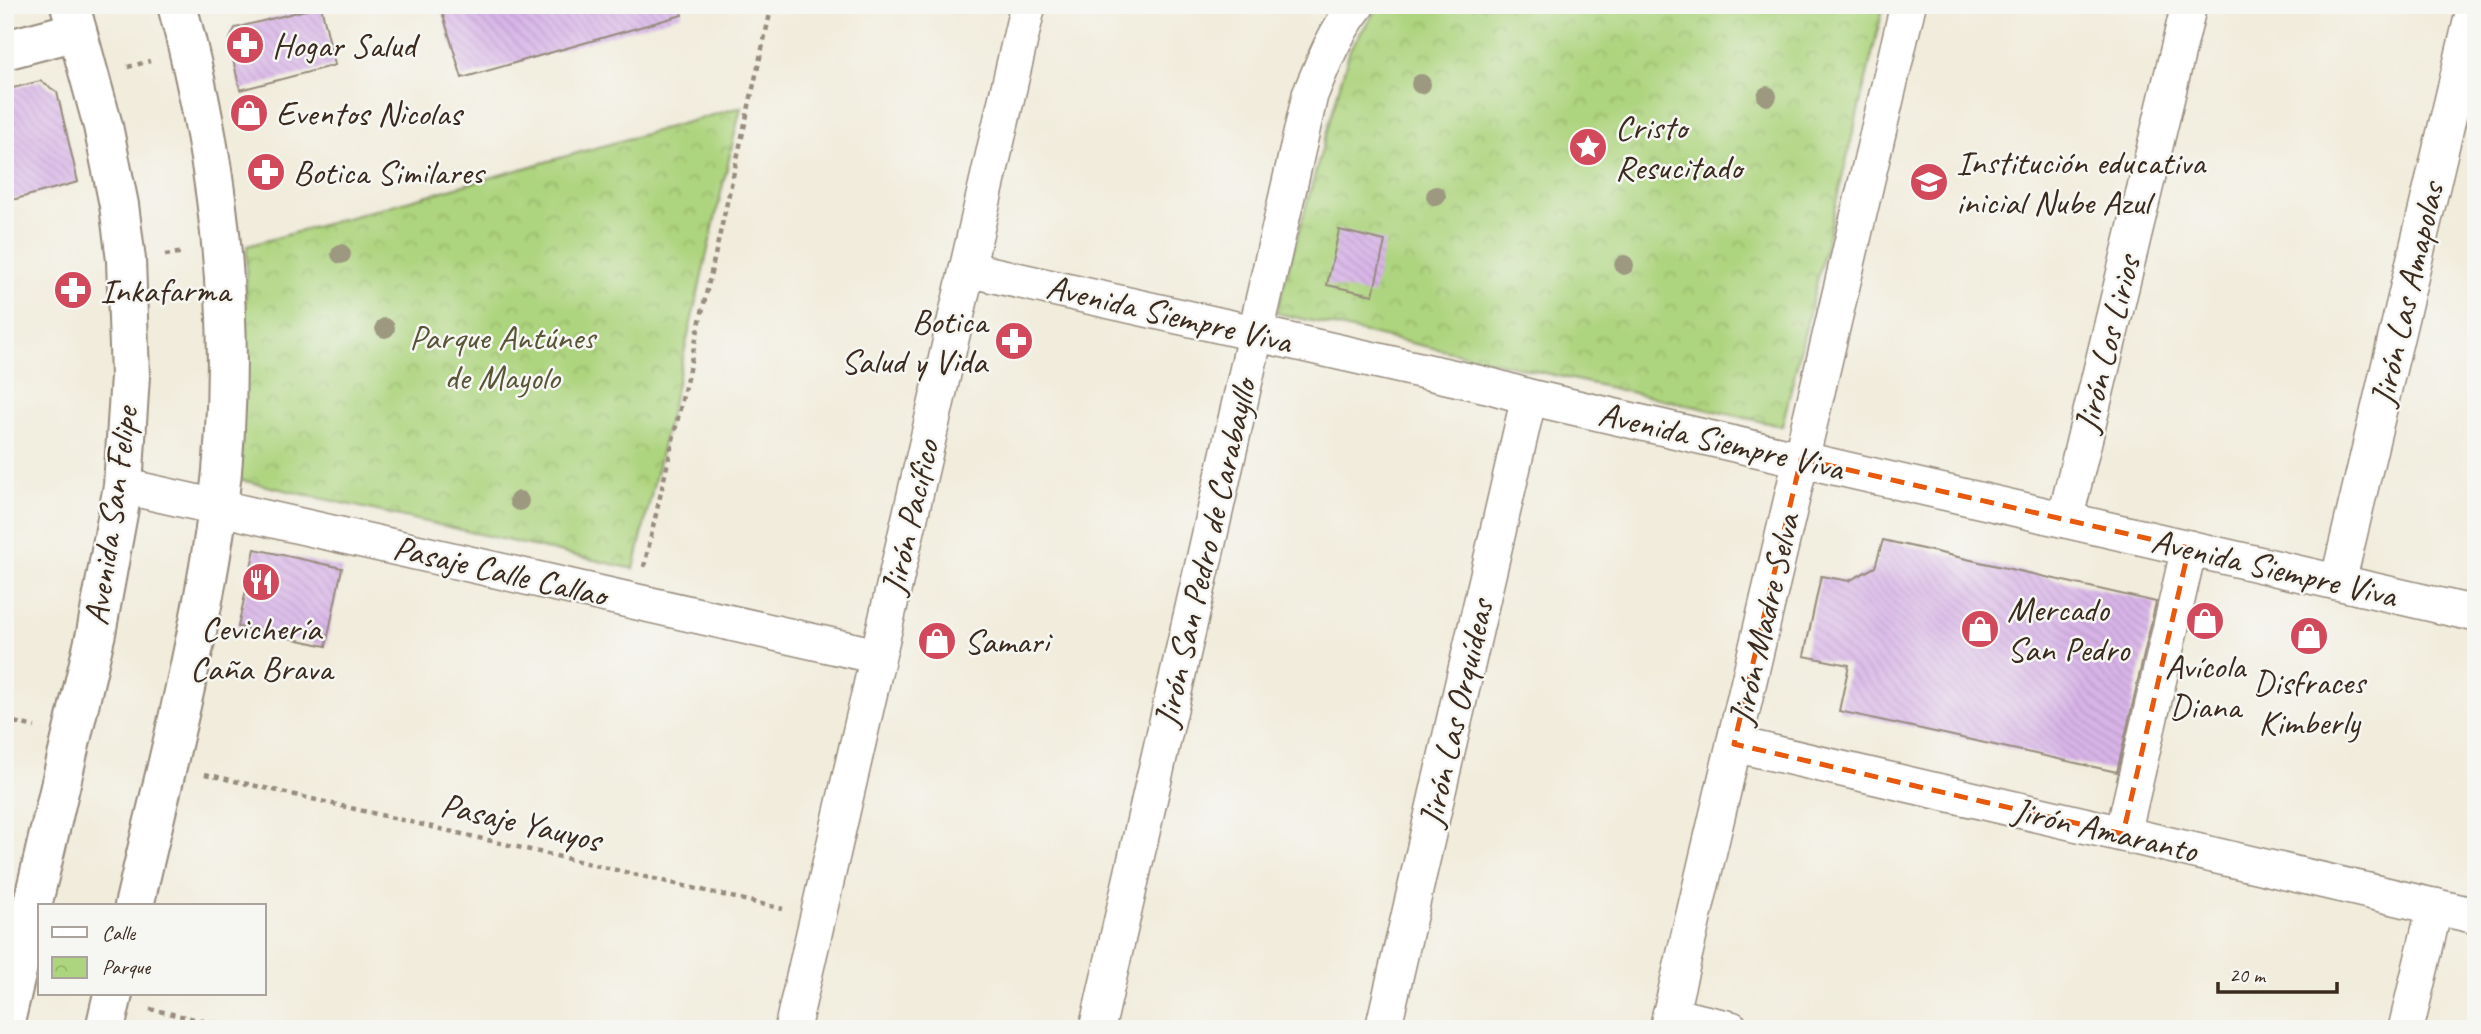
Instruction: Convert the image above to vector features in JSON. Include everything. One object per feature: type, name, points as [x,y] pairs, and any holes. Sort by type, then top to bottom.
[{"type":"main road","points":[[134,904],[191,659],[218,508],[225,420],[226,346],[222,246],[205,129],[177,5]]},
{"type":"main road","points":[[5,50],[74,18]]},
{"type":"main road","name":"Avenida San Felipe","points":[[5,1022],[96,633],[123,486],[130,376],[126,260],[113,178],[74,18]]},
{"type":"street","name":"Jirón Pacífico","points":[[792,1029],[1028,5]]},
{"type":"street","name":"Jirón San Pedro de Carabayllo","points":[[1097,1029],[1310,95],[1325,55],[1344,21],[1357,5]]},
{"type":"street","name":"Jirón Madre Selva","points":[[1669,1022],[1908,5]]},
{"type":"street","name":"Jirón Los Lirios","points":[[2065,520],[2189,5]]},
{"type":"street","name":"Jirón Las Amapolas","points":[[2338,582],[2475,5]]},
{"type":"street","name":"Avenida Siempre Viva","points":[[967,269],[1491,386],[1529,397],[2476,614]]},
{"type":"street","name":"Jirón Las Orquídeas","points":[[1382,1029],[1529,397]]},
{"type":"street","name":"Pasaje Calle Callao","points":[[123,486],[877,656]]},
{"type":"street","points":[[2123,834],[2189,548]]},
{"type":"street","name":"Jirón Amaranto","points":[[1734,744],[2476,916]]},
{"type":"street","points":[[2406,1029],[2435,906]]},
{"type":"street","points":[[1669,1022],[1731,1029]]},
{"type":"path","points":[[636,602],[772,5]]},
{"type":"path","points":[[89,76],[189,51]]},
{"type":"path","points":[[126,260],[222,246]]},
{"type":"path","name":"Pasaje Yauyos","points":[[212,775],[817,917]]},
{"type":"path","points":[[110,1008],[239,1029]]},
{"type":"highlighted area","points":[[1801,459],[2189,548],[2123,834],[1734,744]]},
{"type":"green space","points":[[1382,5],[1884,5],[1782,426],[1276,313],[1350,49]]},
{"type":"green space","name":"Parque Antúnes de Mayolo","points":[[741,107],[634,569],[240,480],[247,246]]},
{"type":"building","points":[[440,5],[681,5],[682,15],[462,78]]},
{"type":"building","points":[[321,6],[335,65],[240,90],[229,41],[235,28]]},
{"type":"building","points":[[40,81],[57,92],[78,182],[5,202],[5,90]]},
{"type":"building","points":[[1339,230],[1385,241],[1373,295],[1327,285]]},
{"type":"building","name":"Mercado San Pedro","points":[[1883,540],[2156,602],[2117,772],[1839,711],[1849,665],[1804,656],[1821,576],[1849,581],[1875,567]]},
{"type":"building","points":[[255,549],[342,568],[326,646],[238,627]]},
{"type":"place","name":"Hogar Salud","points":[[245,45]]},
{"type":"place","name":"Eventos Nicolas","points":[[249,113]]},
{"type":"place","name":"Cristo Resucitado","points":[[1588,147]]},
{"type":"place","name":"Botica Similares","points":[[266,172]]},
{"type":"place","name":"Institución educativa inicial Nube Azul","points":[[1929,182]]},
{"type":"place","name":"Inkafarma","points":[[73,290]]},
{"type":"place","name":"Botica Salud y Vida","points":[[1014,341]]},
{"type":"place","name":"Cevichería Caña Brava","points":[[261,582]]},
{"type":"place","name":"Avícola Diana","points":[[2205,621]]},
{"type":"place","name":"Mercado San Pedro","points":[[1980,629]]},
{"type":"place","name":"Disfraces Kimberly","points":[[2309,636]]},
{"type":"place","name":"Samari","points":[[937,641]]}]
